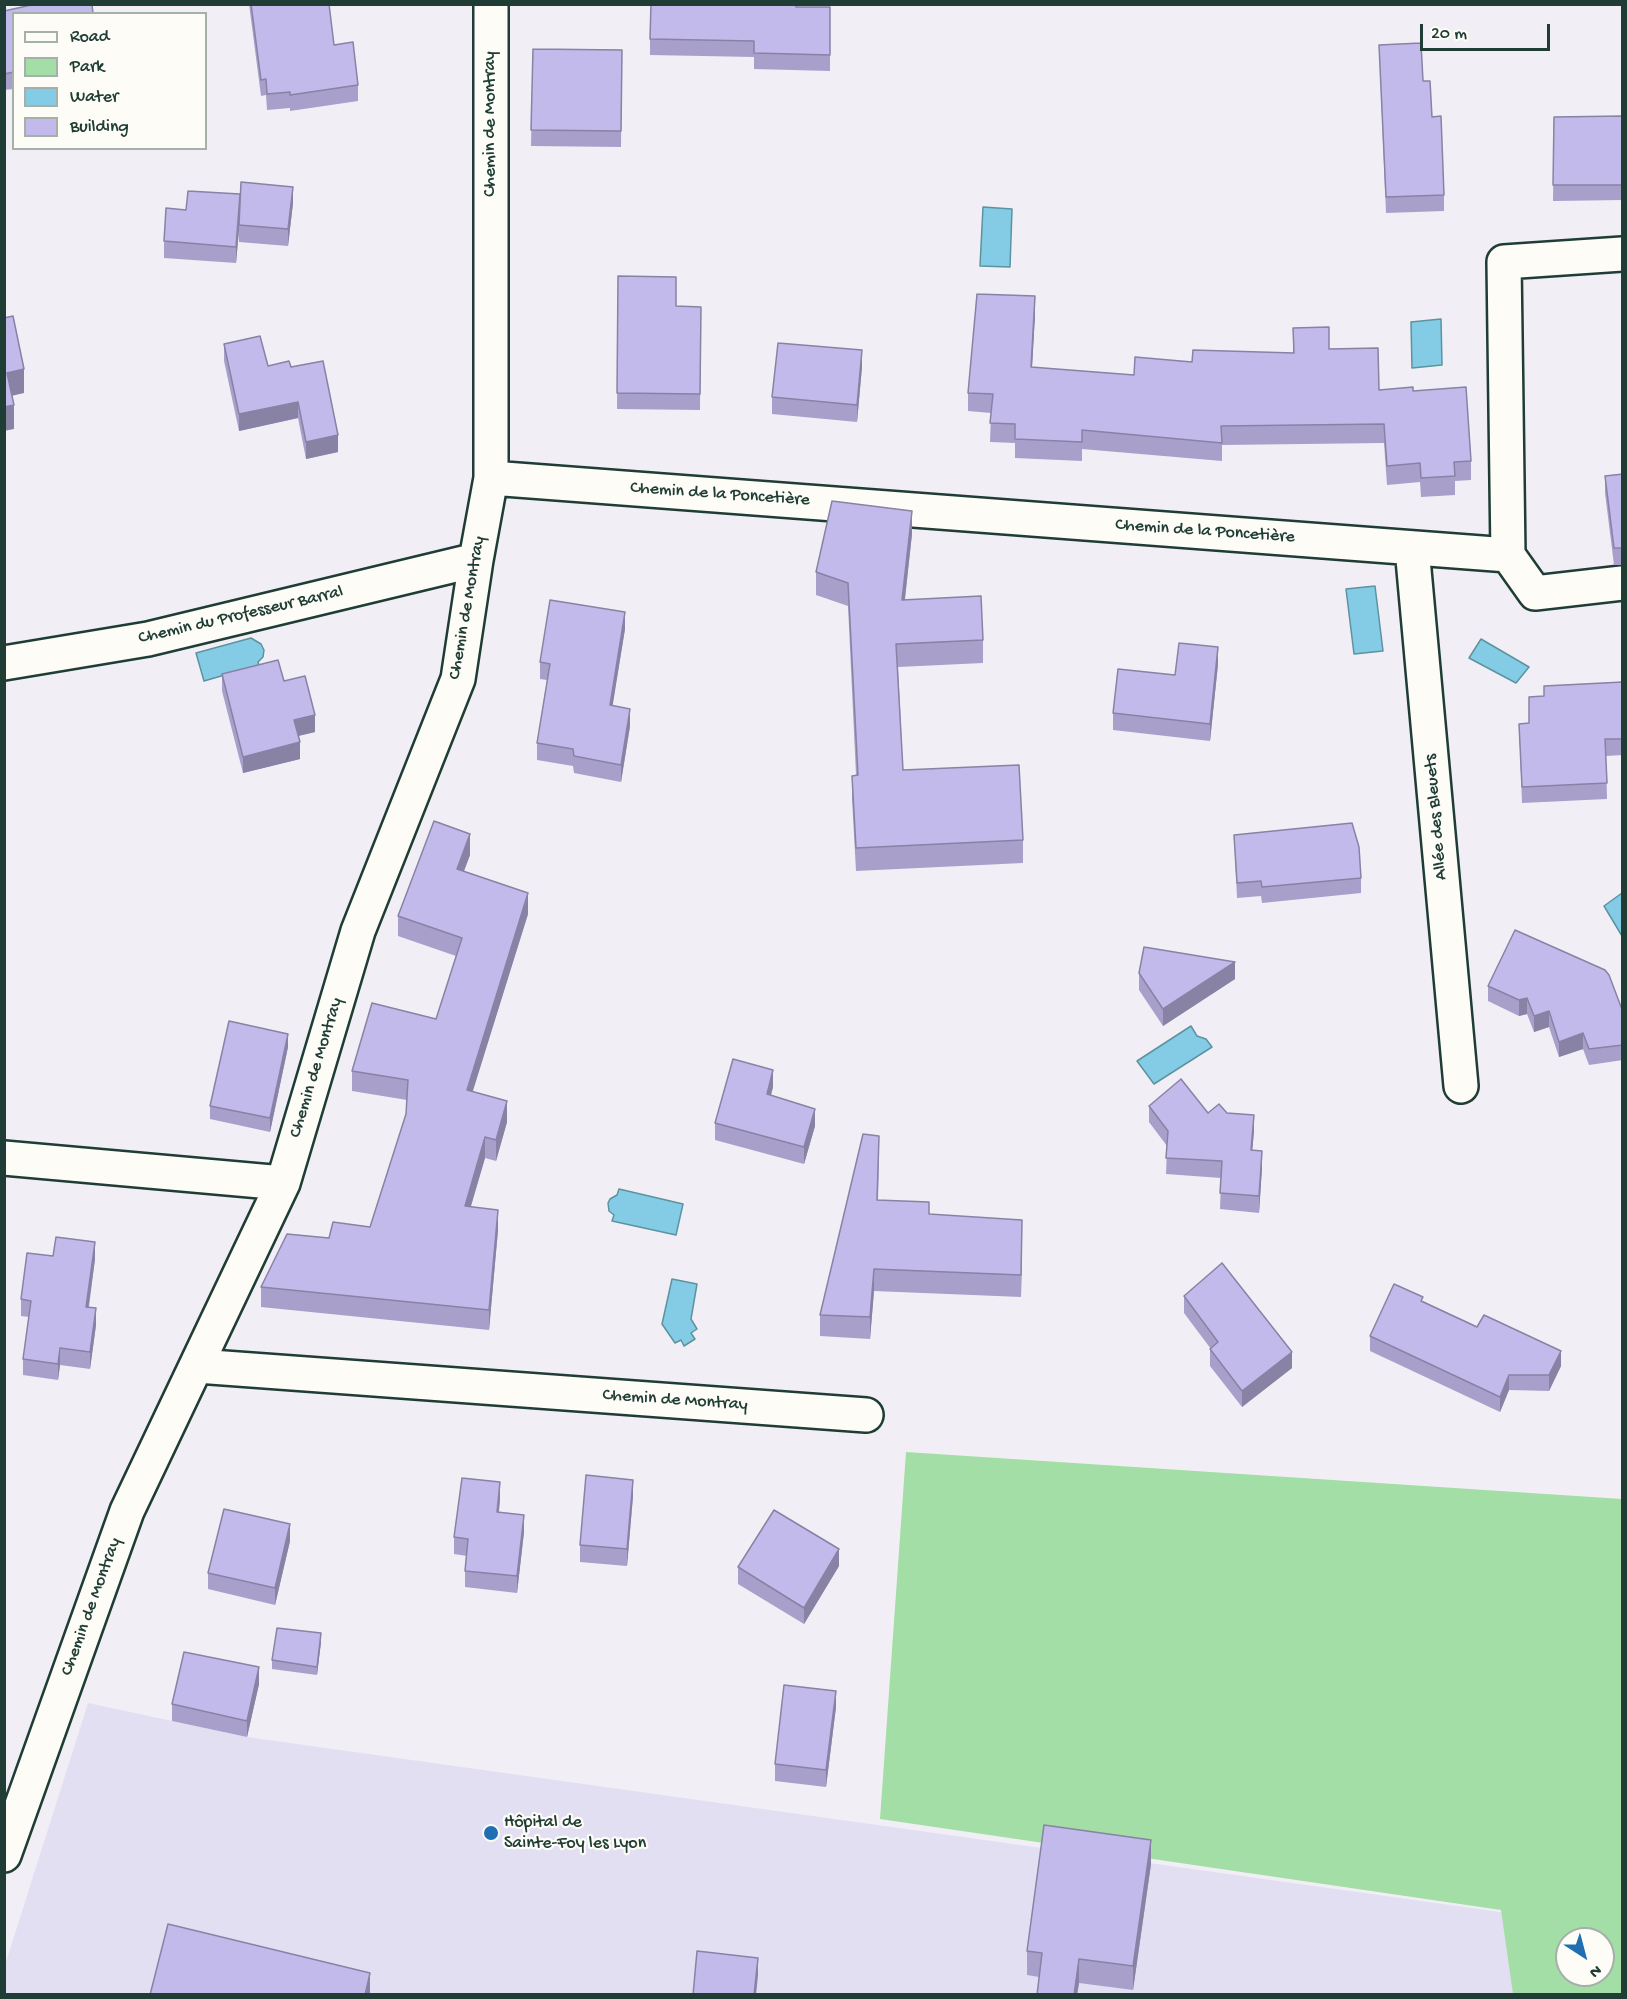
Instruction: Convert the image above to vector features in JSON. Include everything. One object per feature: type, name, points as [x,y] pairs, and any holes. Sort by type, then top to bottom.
[{"type":"street","name":"Chemin de Montray","points":[[4,1855],[127,1511],[283,1183],[358,931],[458,679],[491,478],[491,4]]},
{"type":"street","points":[[1623,254],[1504,262],[1508,555],[1535,593],[1623,583]]},
{"type":"street","name":"Chemin de la Poncetière","points":[[491,478],[1508,555]]},
{"type":"street","name":"Allée des Bleuets","points":[[1412,548],[1461,1086]]},
{"type":"street","name":"Chemin du Professeur Barral","points":[[4,663],[148,639],[476,560]]},
{"type":"street","points":[[4,1158],[283,1183]]},
{"type":"street","name":"Chemin de Montray","points":[[196,1366],[866,1415]]},
{"type":"shaded area","name":"Hôpital de Sainte-Foy les Lyon","points":[[88,1703],[247,1737],[1608,1927],[1555,1927],[1555,1987],[1615,1987],[1615,1928],[1622,1929],[1622,1994],[5,1994],[5,1965]]},
{"type":"green space","points":[[906,1452],[1622,1499],[1622,1994],[1513,1994],[1501,1910],[880,1819]]},
{"type":"water","points":[[983,207],[1012,209],[1010,267],[980,266]]},
{"type":"water","points":[[1441,319],[1442,365],[1412,368],[1411,322]]},
{"type":"water","points":[[1375,586],[1383,651],[1354,654],[1346,589]]},
{"type":"water","points":[[251,638],[261,644],[264,650],[263,657],[258,662],[259,665],[204,681],[196,653]]},
{"type":"water","points":[[1481,639],[1529,667],[1516,683],[1469,658]]},
{"type":"water","points":[[1622,893],[1622,936],[1604,906]]},
{"type":"water","points":[[1191,1026],[1197,1036],[1206,1039],[1212,1047],[1154,1084],[1137,1061]]},
{"type":"water","points":[[619,1189],[683,1204],[676,1235],[612,1221],[614,1215],[609,1211],[608,1203],[617,1195]]},
{"type":"water","points":[[672,1279],[697,1284],[691,1319],[697,1329],[691,1333],[695,1339],[684,1346],[681,1340],[675,1343],[662,1324]]},
{"type":"building","points":[[36,4],[92,4],[93,12],[12,12],[12,72],[4,74],[4,11]]},
{"type":"building","points":[[251,4],[329,4],[334,45],[353,42],[358,85],[290,95],[290,92],[267,94],[266,79],[261,80]]},
{"type":"building","points":[[651,4],[796,4],[796,7],[830,7],[830,55],[754,53],[754,41],[650,39]]},
{"type":"building","points":[[1421,43],[1423,81],[1430,81],[1432,117],[1441,116],[1444,195],[1386,197],[1379,45]]},
{"type":"building","points":[[533,49],[622,50],[621,131],[531,130]]},
{"type":"building","points":[[1623,116],[1623,185],[1553,185],[1554,117]]},
{"type":"building","points":[[241,182],[293,187],[288,229],[239,225]]},
{"type":"building","points":[[188,191],[240,194],[236,247],[164,241],[166,208],[186,210]]},
{"type":"building","points":[[618,276],[676,277],[676,306],[701,307],[700,394],[617,393]]},
{"type":"building","points":[[977,294],[1035,296],[1031,367],[1134,375],[1135,357],[1192,362],[1193,350],[1294,353],[1293,328],[1329,327],[1329,349],[1378,348],[1379,390],[1413,387],[1413,391],[1466,387],[1471,461],[1454,462],[1455,476],[1421,478],[1420,463],[1387,466],[1384,424],[1221,426],[1222,443],[1082,430],[1082,442],[1015,439],[1015,424],[990,423],[993,394],[968,393]]},
{"type":"building","points":[[13,316],[24,369],[7,373],[14,405],[4,407],[4,318]]},
{"type":"building","points":[[260,336],[268,366],[289,361],[291,367],[323,361],[338,435],[306,442],[298,402],[239,414],[224,344]]},
{"type":"building","points":[[778,343],[862,350],[857,405],[772,397]]},
{"type":"building","points":[[1623,474],[1623,548],[1614,548],[1605,476]]},
{"type":"building","points":[[832,501],[912,511],[902,600],[981,596],[983,640],[896,644],[903,770],[1019,765],[1023,840],[856,848],[852,776],[858,775],[848,583],[816,572]]},
{"type":"building","points":[[550,600],[625,612],[610,705],[630,709],[621,765],[574,756],[573,749],[537,743],[550,664],[540,662]]},
{"type":"building","points":[[1179,643],[1218,647],[1210,724],[1113,713],[1118,669],[1175,675]]},
{"type":"building","points":[[278,660],[284,681],[305,676],[315,715],[294,720],[300,742],[243,757],[222,674]]},
{"type":"building","points":[[1623,682],[1623,739],[1605,739],[1607,783],[1522,787],[1519,724],[1529,723],[1529,697],[1544,696],[1544,686]]},
{"type":"building","points":[[434,821],[470,834],[457,869],[528,893],[467,1090],[507,1101],[496,1140],[485,1137],[465,1206],[498,1210],[489,1310],[261,1287],[287,1234],[329,1238],[333,1222],[370,1227],[406,1114],[408,1080],[352,1071],[372,1003],[436,1019],[462,938],[398,916]]},
{"type":"building","points":[[1352,823],[1359,847],[1361,878],[1262,887],[1261,881],[1237,883],[1234,835]]},
{"type":"building","points":[[1515,930],[1605,970],[1623,1012],[1623,1045],[1589,1049],[1583,1033],[1559,1042],[1549,1011],[1534,1016],[1527,998],[1519,1000],[1488,986]]},
{"type":"building","points":[[1144,947],[1235,962],[1163,1009],[1139,973]]},
{"type":"building","points":[[229,1021],[288,1034],[270,1118],[210,1106]]},
{"type":"building","points":[[733,1059],[773,1070],[767,1094],[815,1109],[804,1147],[715,1123]]},
{"type":"building","points":[[1181,1079],[1208,1113],[1219,1104],[1227,1113],[1254,1115],[1251,1150],[1262,1151],[1259,1196],[1220,1193],[1222,1161],[1166,1158],[1168,1131],[1149,1106]]},
{"type":"building","points":[[863,1134],[879,1136],[877,1200],[929,1202],[929,1214],[1022,1220],[1021,1275],[874,1269],[870,1317],[820,1315]]},
{"type":"building","points":[[56,1237],[95,1242],[86,1307],[96,1308],[90,1352],[60,1348],[58,1364],[23,1359],[31,1301],[21,1299],[27,1253],[53,1256]]},
{"type":"building","points":[[1222,1263],[1292,1352],[1242,1391],[1210,1349],[1218,1342],[1184,1296]]},
{"type":"building","points":[[1394,1284],[1423,1297],[1421,1301],[1477,1327],[1484,1315],[1561,1351],[1549,1375],[1509,1375],[1500,1397],[1370,1336]]},
{"type":"building","points":[[586,1475],[633,1480],[627,1549],[580,1545]]},
{"type":"building","points":[[462,1478],[500,1482],[497,1512],[524,1515],[517,1576],[465,1571],[468,1539],[454,1537]]},
{"type":"building","points":[[224,1509],[290,1524],[275,1588],[208,1573]]},
{"type":"building","points":[[774,1510],[839,1549],[804,1608],[738,1567]]},
{"type":"building","points":[[277,1628],[321,1633],[317,1667],[272,1660]]},
{"type":"building","points":[[184,1652],[259,1667],[247,1721],[172,1704]]},
{"type":"building","points":[[784,1685],[836,1691],[826,1770],[775,1764]]},
{"type":"building","points":[[1044,1825],[1151,1840],[1133,1966],[1079,1959],[1074,1995],[1037,1995],[1042,1953],[1027,1951]]},
{"type":"building","points":[[168,1924],[370,1973],[365,1995],[150,1995]]},
{"type":"building","points":[[697,1951],[758,1958],[754,1995],[693,1995]]},
{"type":"place","name":"Hôpital de Sainte-Foy les Lyon","points":[[491,1833]]}]
